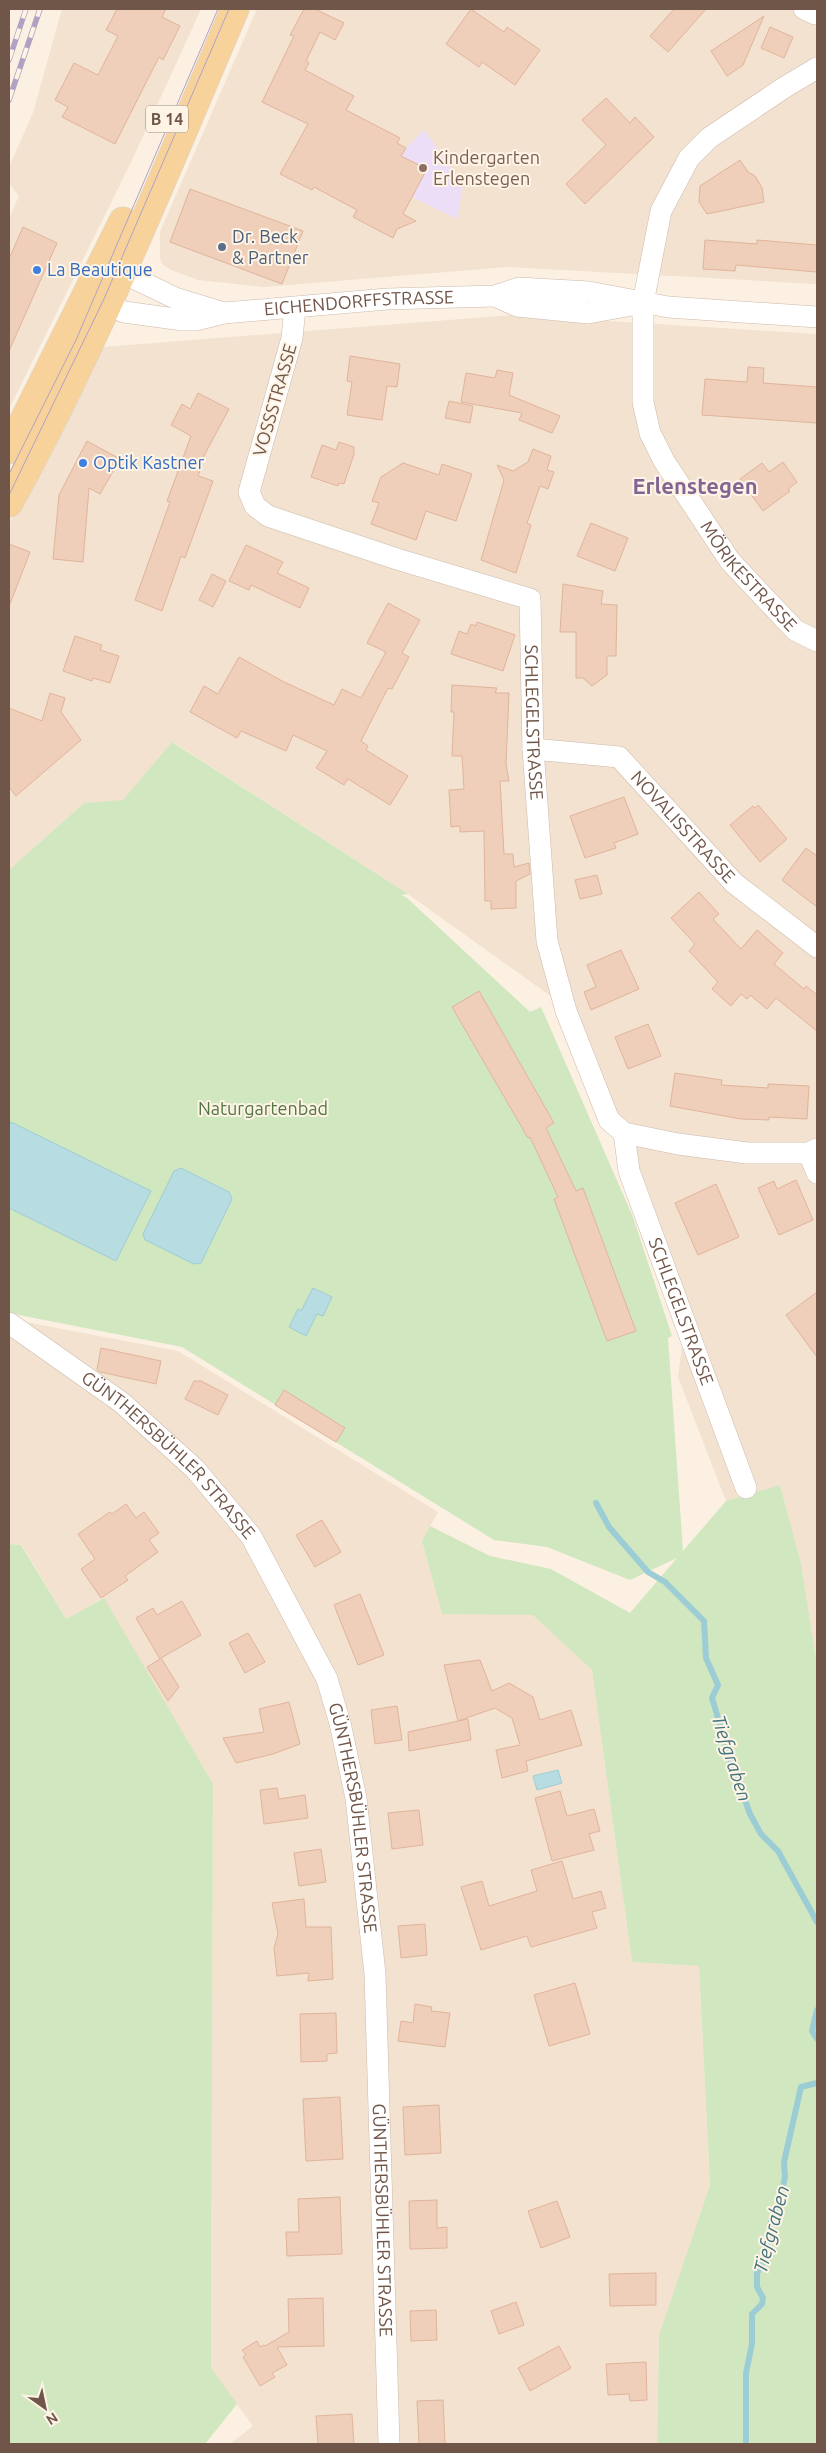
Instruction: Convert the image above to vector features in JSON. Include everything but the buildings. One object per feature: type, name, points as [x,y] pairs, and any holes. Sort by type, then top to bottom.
[{"type":"main road","name":"B 14","points":[[9,503],[94,278],[119,230],[214,9]]},
{"type":"main road","name":"B 14","points":[[9,450],[44,410],[107,304],[235,9]]},
{"type":"street","name":"MÖRIKESTRASSE","points":[[817,68],[709,138],[689,158],[661,211],[643,303],[643,402],[650,434],[664,461],[730,561],[795,630],[817,641]]},
{"type":"street","points":[[107,304],[94,278],[102,274],[121,272]]},
{"type":"street","name":"EICHENDORFFSTRASSE","points":[[121,272],[175,298],[224,313]]},
{"type":"street","name":"EICHENDORFFSTRASSE","points":[[107,304],[124,312],[171,320],[196,320],[224,313],[394,299],[494,296],[517,306],[588,313],[643,303],[817,317]]},
{"type":"street","name":"VOSSSTRASSE","points":[[249,492],[292,338],[295,308]]},
{"type":"street","name":"SCHLEGELSTRASSE","points":[[249,492],[255,506],[268,516],[397,559],[530,599],[533,749],[547,941],[557,984],[609,1120],[624,1133],[629,1171],[746,1488]]},
{"type":"street","name":"NOVALISSTRASSE","points":[[533,749],[619,757],[734,883],[817,947]]},
{"type":"street","points":[[624,1133],[678,1144],[747,1152],[813,1151],[817,1173]]},
{"type":"street","name":"GÜNTHERSBÜHLER STRASSE","points":[[9,1324],[121,1402],[195,1469],[251,1536],[327,1679],[340,1723],[356,1798],[375,1974],[389,2444]]},
{"type":"shaded area","points":[[62,9],[201,9],[133,158],[9,409],[9,218],[19,196],[9,183],[9,167],[33,113]]},
{"type":"shaded area","points":[[257,9],[817,9],[817,284],[507,267],[264,287],[198,280],[171,270],[163,265],[160,259],[160,232]]},
{"type":"shaded area","name":"Kindergarten Erlenstegen","points":[[424,130],[463,185],[457,219],[386,184],[406,148]]},
{"type":"shaded area","points":[[514,315],[817,334],[817,1665],[801,1563],[780,1485],[726,1501],[678,1377],[687,1307],[552,997],[408,894],[173,742],[123,801],[84,803],[9,870],[9,524],[103,347]]},
{"type":"shaded area","points":[[9,1319],[178,1351],[438,1512],[422,1541],[442,1614],[533,1614],[592,1670],[632,1962],[699,1966],[710,2185],[659,2335],[657,2444],[230,2444],[253,2426],[211,2369],[213,1784],[103,1598],[66,1619],[22,1545],[9,1544]]},
{"type":"green space","name":"Naturgartenbad","points":[[172,742],[408,894],[401,895],[407,898],[530,1012],[541,1007],[633,1217],[672,1336],[668,1338],[683,1551],[726,1501],[780,1485],[801,1563],[817,1665],[817,2444],[657,2444],[659,2335],[710,2185],[699,1966],[632,1962],[592,1670],[533,1615],[442,1614],[422,1541],[430,1526],[490,1556],[551,1569],[630,1613],[677,1558],[630,1580],[547,1547],[494,1540],[182,1347],[9,1313],[9,870],[84,803],[123,800]]},
{"type":"green space","points":[[9,1544],[21,1545],[66,1619],[104,1598],[213,1784],[211,2368],[237,2404],[205,2444],[9,2444]]},
{"type":"water","points":[[11,1122],[151,1191],[116,1261],[9,1208],[9,1126]]},
{"type":"water","points":[[181,1168],[229,1192],[232,1199],[201,1263],[194,1264],[145,1240],[143,1234],[174,1171]]},
{"type":"water","points":[[313,1288],[332,1297],[323,1316],[317,1314],[306,1336],[289,1327],[298,1309],[301,1311]]},
{"type":"water","points":[[558,1770],[562,1783],[537,1790],[533,1776]]},
{"type":"waterway","name":"Tiefgraben","points":[[596,1503],[609,1527],[648,1572],[665,1582],[704,1621],[706,1658],[718,1685],[712,1698],[731,1762],[750,1814],[761,1834],[778,1851],[817,1922]]},
{"type":"waterway","name":"Tiefgraben","points":[[817,2010],[812,2031],[817,2039]]},
{"type":"waterway","name":"Tiefgraben","points":[[746,2444],[746,2373],[752,2344],[752,2314],[762,2304],[763,2298],[757,2287],[757,2273],[766,2258],[771,2221],[779,2210],[785,2176],[784,2162],[801,2087],[817,2083]]},
{"type":"tram line","points":[[9,474],[76,340],[218,9]]},
{"type":"tram line","points":[[9,495],[104,299],[229,9]]},
{"type":"railway","points":[[9,60],[26,9]]},
{"type":"railway","points":[[9,100],[40,9]]},
{"type":"place","name":"Kindergarten Erlenstegen","points":[[423,168]]},
{"type":"place","name":"Dr. Beck & Partner","points":[[222,247]]},
{"type":"place","name":"La Beautique","points":[[37,270]]},
{"type":"place","name":"Optik Kastner","points":[[83,463]]},
{"type":"district","name":"Erlenstegen","points":[[695,486]]}]
